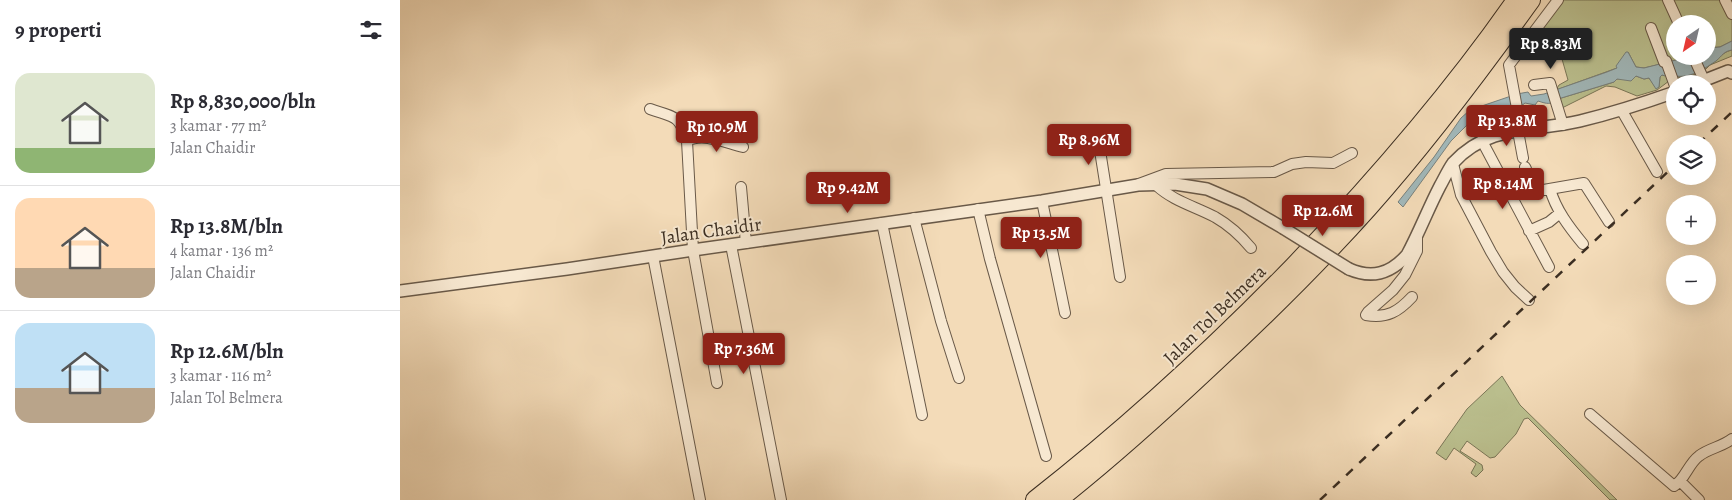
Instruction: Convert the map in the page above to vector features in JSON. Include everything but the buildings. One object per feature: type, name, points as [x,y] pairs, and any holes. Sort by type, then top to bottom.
[{"type":"highway","name":"Jalan Tol Belmera","points":[[1035,500],[1133,419],[1186,372],[1246,315],[1352,206],[1465,69],[1516,0]]},
{"type":"highway","name":"Jalan Tol Belmera","points":[[1058,500],[1140,433],[1253,327],[1362,215],[1427,139],[1531,0]]},
{"type":"street","points":[[1558,0],[1509,65],[1519,113],[1519,130],[1526,168],[1532,192],[1584,183],[1609,222]]},
{"type":"street","points":[[1668,0],[1674,15]]},
{"type":"street","points":[[1725,0],[1732,14]]},
{"type":"street","points":[[1651,28],[1671,75]]},
{"type":"street","points":[[1716,75],[1731,71]]},
{"type":"street","points":[[1534,85],[1550,83],[1563,125]]},
{"type":"street","name":"Jalan Chaidir","points":[[400,291],[1042,201],[1138,185],[1175,184],[1206,189],[1242,204],[1349,269],[1360,274],[1371,274],[1393,268],[1406,255],[1452,164],[1482,140],[1501,133],[1563,125],[1622,111],[1666,95]]},
{"type":"street","points":[[650,108],[679,120],[688,141],[693,250],[717,383]]},
{"type":"street","points":[[1622,111],[1657,172]]},
{"type":"street","points":[[688,141],[697,136],[743,147]]},
{"type":"street","points":[[1098,138],[1120,277]]},
{"type":"street","points":[[1482,140],[1549,267]]},
{"type":"street","points":[[1138,185],[1166,174],[1274,172],[1292,164],[1306,162],[1333,163],[1352,154]]},
{"type":"street","points":[[1452,164],[1461,195],[1491,252],[1503,272],[1529,300]]},
{"type":"street","points":[[1156,185],[1170,197],[1217,218],[1235,231],[1251,248]]},
{"type":"street","points":[[741,187],[746,243]]},
{"type":"street","points":[[1550,189],[1560,213],[1584,244]]},
{"type":"street","points":[[1042,201],[1065,313]]},
{"type":"street","points":[[978,209],[990,259],[1046,456]]},
{"type":"street","points":[[1529,231],[1549,222],[1560,213]]},
{"type":"street","points":[[914,218],[941,321],[959,378]]},
{"type":"street","points":[[882,223],[922,415]]},
{"type":"street","points":[[1412,297],[1400,310],[1381,316],[1366,315],[1393,290],[1405,275],[1417,251],[1417,235]]},
{"type":"street","points":[[731,245],[781,500]]},
{"type":"street","points":[[653,256],[700,500]]},
{"type":"street","points":[[1590,414],[1672,485],[1676,486],[1699,456],[1724,446],[1732,440]]},
{"type":"street","points":[[1680,481],[1699,500]]},
{"type":"green space","points":[[1563,0],[1732,0],[1732,41],[1716,47],[1716,15],[1666,15],[1666,63],[1644,68],[1636,67],[1628,52],[1617,68],[1556,90],[1559,85],[1568,80],[1560,52],[1540,29]]},
{"type":"green space","points":[[1732,50],[1732,56],[1716,63],[1716,60],[1727,51]]},
{"type":"green space","points":[[1707,67],[1699,75],[1689,75],[1695,74]]},
{"type":"green space","points":[[1662,75],[1666,75],[1666,83],[1657,90],[1637,96],[1615,87],[1606,86],[1562,108],[1558,99],[1614,82],[1617,79],[1636,76],[1644,79],[1649,78],[1656,88],[1659,87]]},
{"type":"green space","points":[[1502,376],[1520,405],[1617,500],[1610,500],[1528,418],[1524,419],[1516,434],[1495,457],[1490,458],[1467,441],[1460,451],[1482,465],[1483,470],[1476,477],[1471,473],[1476,464],[1454,448],[1446,460],[1436,453],[1467,409]]},
{"type":"water","points":[[1732,41],[1732,50],[1716,61],[1716,47]]},
{"type":"water","points":[[1626,52],[1628,52],[1636,67],[1644,68],[1666,62],[1666,65],[1709,65],[1690,75],[1662,75],[1659,87],[1656,89],[1649,78],[1644,79],[1636,76],[1631,81],[1617,79],[1614,82],[1558,99],[1551,103],[1538,101],[1535,105],[1525,103],[1520,107],[1490,112],[1475,118],[1451,141],[1403,207],[1398,202],[1434,157],[1461,118],[1470,110],[1517,94],[1528,92],[1531,96],[1544,94],[1607,72],[1617,68],[1616,66]]},
{"type":"railway","points":[[1708,135],[1732,112]]},
{"type":"railway","points":[[1320,500],[1666,173]]}]
